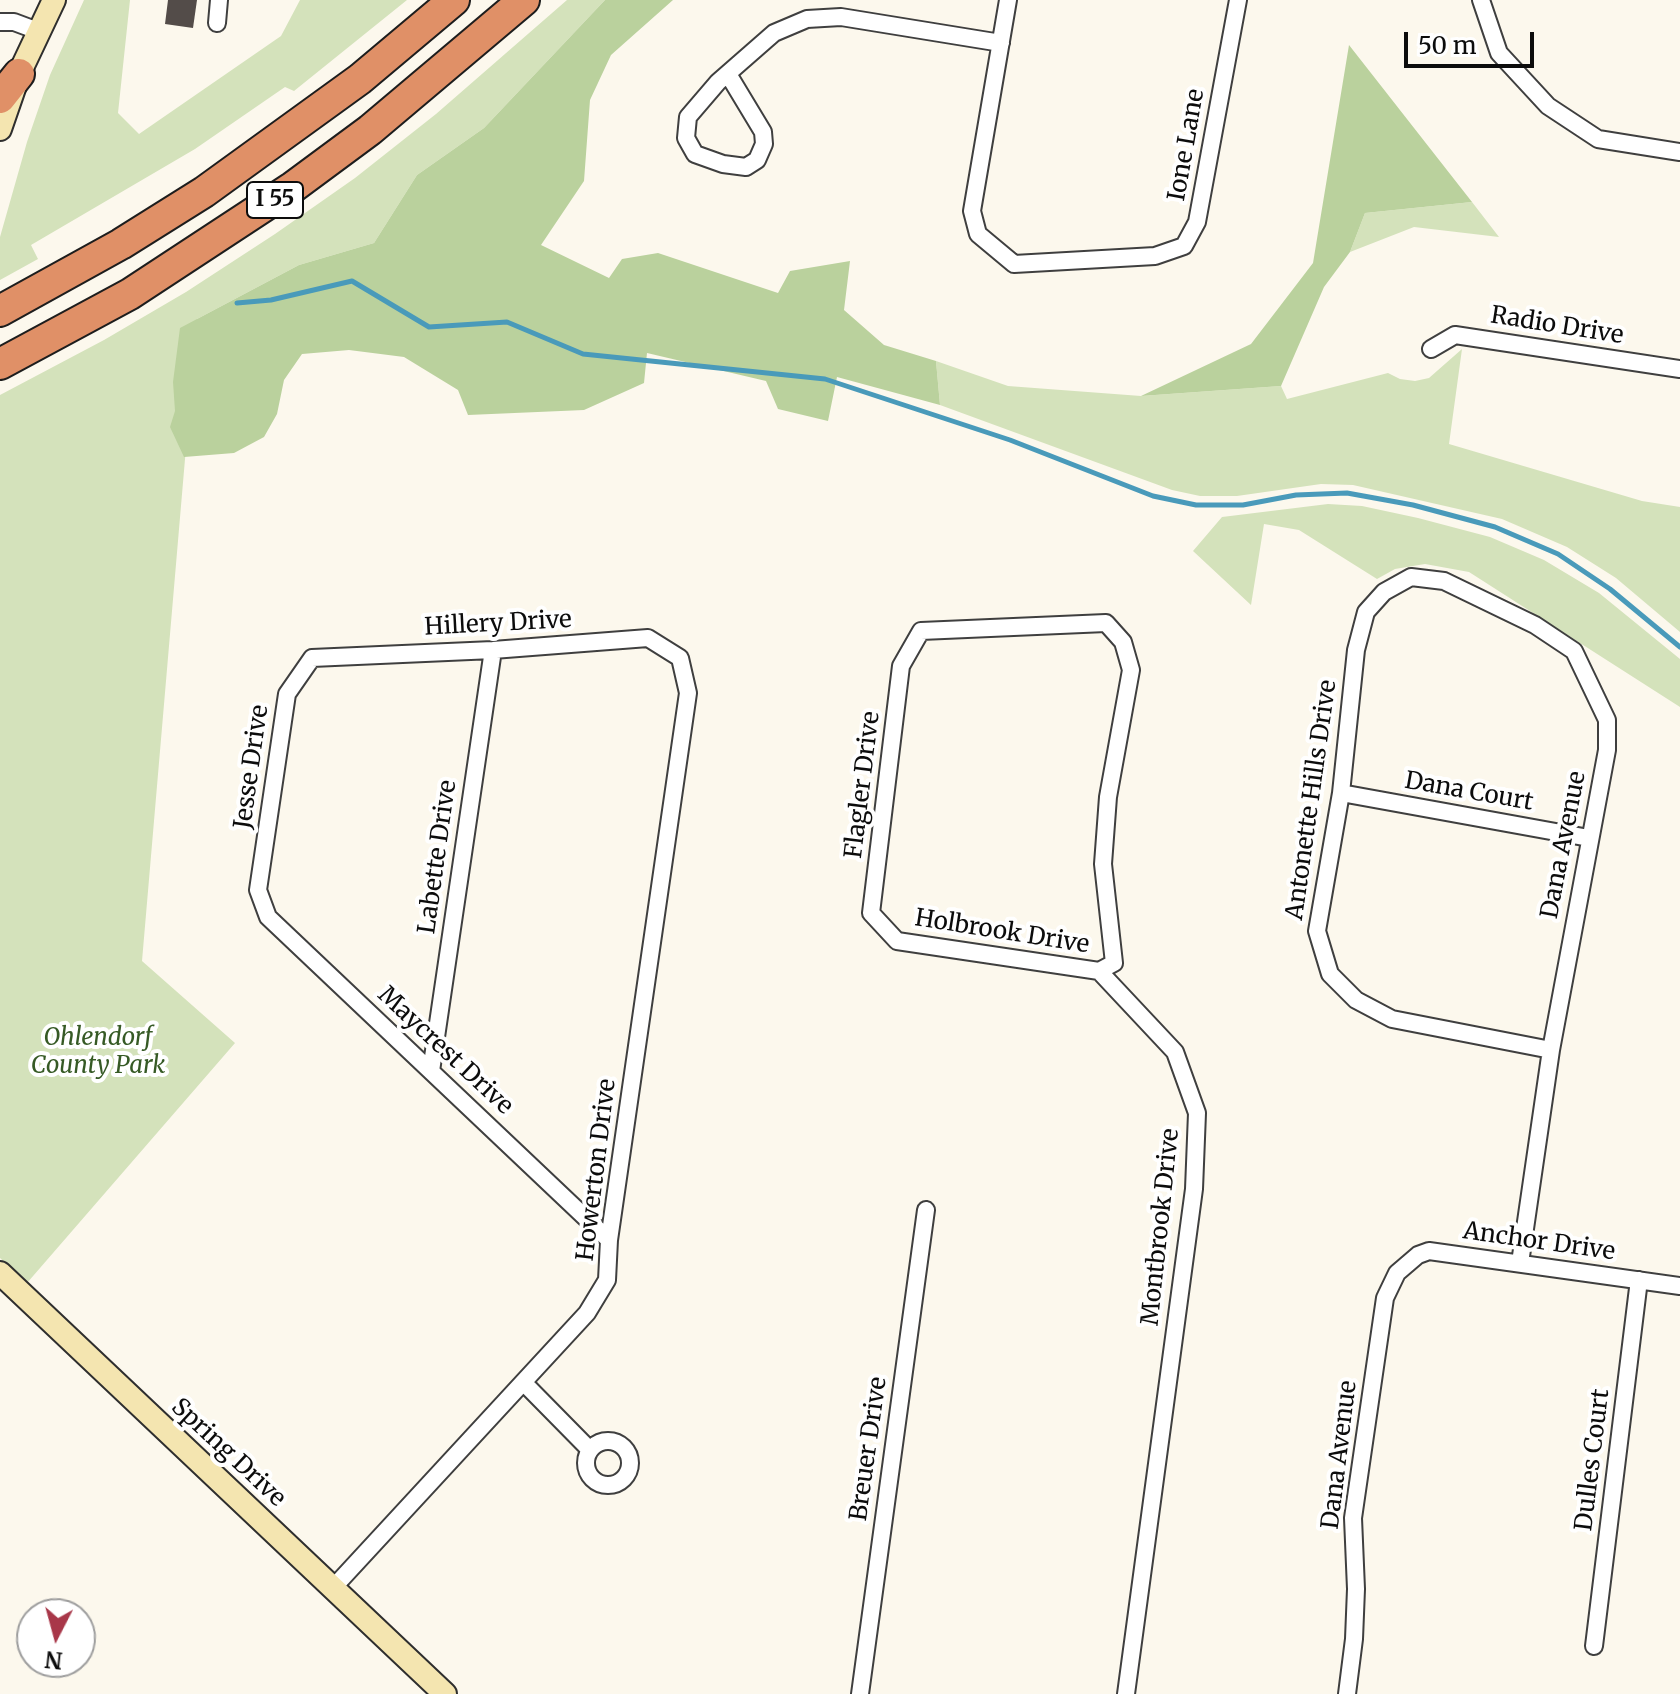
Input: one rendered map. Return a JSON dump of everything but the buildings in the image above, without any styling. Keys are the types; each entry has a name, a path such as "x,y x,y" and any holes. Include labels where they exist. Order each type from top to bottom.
{"highway":[{"name":"I 55","path":"0,311 121,244 204,192 360,79 454,0"},
{"name":"I 55","path":"0,364 130,294 293,187 370,130 524,0"},
{"path":"0,98 19,74"}],"street":[{"path":"0,129 19,74 54,0"},
{"path":"217,23 219,0"},
{"path":"728,74 763,132 764,144 757,160 746,167 723,164 695,154 686,138 688,117 728,74 774,33 807,19 841,17 1001,43 1008,0"},
{"name":"Ione Lane","path":"1001,43 972,211 978,234 1014,264 1155,256 1184,246 1197,222 1238,0"},
{"path":"1481,0 1499,53 1548,106 1598,139 1680,152"},
{"path":"0,22 14,22 38,31"},
{"name":"Radio Drive","path":"1431,349 1455,335 1680,369"},
{"name":"Dana Avenue","path":"1384,592 1411,577 1444,581 1535,625 1574,651 1607,720 1607,750 1551,1050 1520,1263"},
{"name":"Antonette Hills Drive","path":"1384,592 1366,612 1356,650 1341,793 1317,931 1330,974 1356,1000 1392,1019 1551,1050"},
{"name":"Flagler Drive","path":"897,941 871,913 901,666 921,631 1106,623 1123,642 1131,670 1108,797 1103,864 1114,963 1099,971"},
{"name":"Hillery Drive","path":"312,658 493,650 648,638 680,658"},
{"name":"Labette Drive","path":"431,1071 493,650"},
{"name":"Jesse Drive","path":"258,890 287,694 312,658"},
{"name":"Howerton Drive","path":"333,1588 587,1313 607,1280 609,1240 688,693 680,658"},
{"name":"Dana Court","path":"1341,793 1589,838"},
{"name":"Maycrest Drive","path":"258,890 268,917 609,1240"},
{"name":"Holbrook Drive","path":"897,941 1099,971"},
{"name":"Montbrook Drive","path":"1099,971 1175,1052 1197,1113 1194,1189 1126,1694"},
{"name":"Breuer Drive","path":"860,1694 926,1210"},
{"name":"Anchor Drive","path":"1397,1273 1418,1255 1429,1251 1680,1286"},
{"name":"Spring Drive","path":"0,1273 445,1694"},
{"name":"Dana Avenue","path":"1347,1694 1355,1602 1353,1518 1385,1298 1397,1273"},
{"name":"Dulles Court","path":"1594,1646 1639,1280"},
{"path":"524,1383 588,1448"}],"green space":[{"path":"84,0 130,0 118,113 139,134 281,36 300,0 407,0 294,91 285,87 195,149 31,245 38,259 0,280 0,237 27,142 50,75"},
{"name":"Ohlendorf County Park","path":"567,0 605,0 484,128 417,175 374,243 299,265 197,319 142,961 235,1043 27,1283 0,1258 0,395 186,292 275,234 355,178 436,114"},
{"path":"605,0 673,0 611,55 590,100 584,181 541,245 609,278 622,259 658,253 778,293 790,271 850,261 844,310 884,345 936,361 940,405 837,377 828,421 778,409 766,381 647,353 644,383 584,410 468,415 458,390 404,357 349,350 302,354 284,380 277,414 264,437 234,453 184,457 170,427 175,411 173,382 180,328 299,265 374,243 417,175 484,128"},
{"path":"1349,45 1472,202 1365,213 1350,252 1324,287 1281,386 1141,396 1251,344 1313,263"},
{"path":"1472,202 1499,237 1414,227 1350,252 1365,213"},
{"path":"1462,349 1449,444 1642,501 1680,507 1680,632 1616,578 1567,547 1502,519 1353,485 1321,484 1237,496 1200,496 1172,490 940,405 936,361 1008,386 1141,396 1281,386 1287,399 1388,373 1415,381 1429,378"},
{"path":"1328,504 1362,506 1418,518 1490,537 1544,560 1599,593 1680,659 1680,707 1469,572 1425,564 1395,569 1377,579 1299,530 1264,524 1251,605 1193,551 1222,517"}],"waterway":[{"path":"237,303 271,300 352,281 429,327 507,322 583,354 825,379 1010,440 1153,496 1196,505 1243,505 1296,495 1347,493 1413,505 1495,527 1558,554 1610,589 1680,647"}]}
